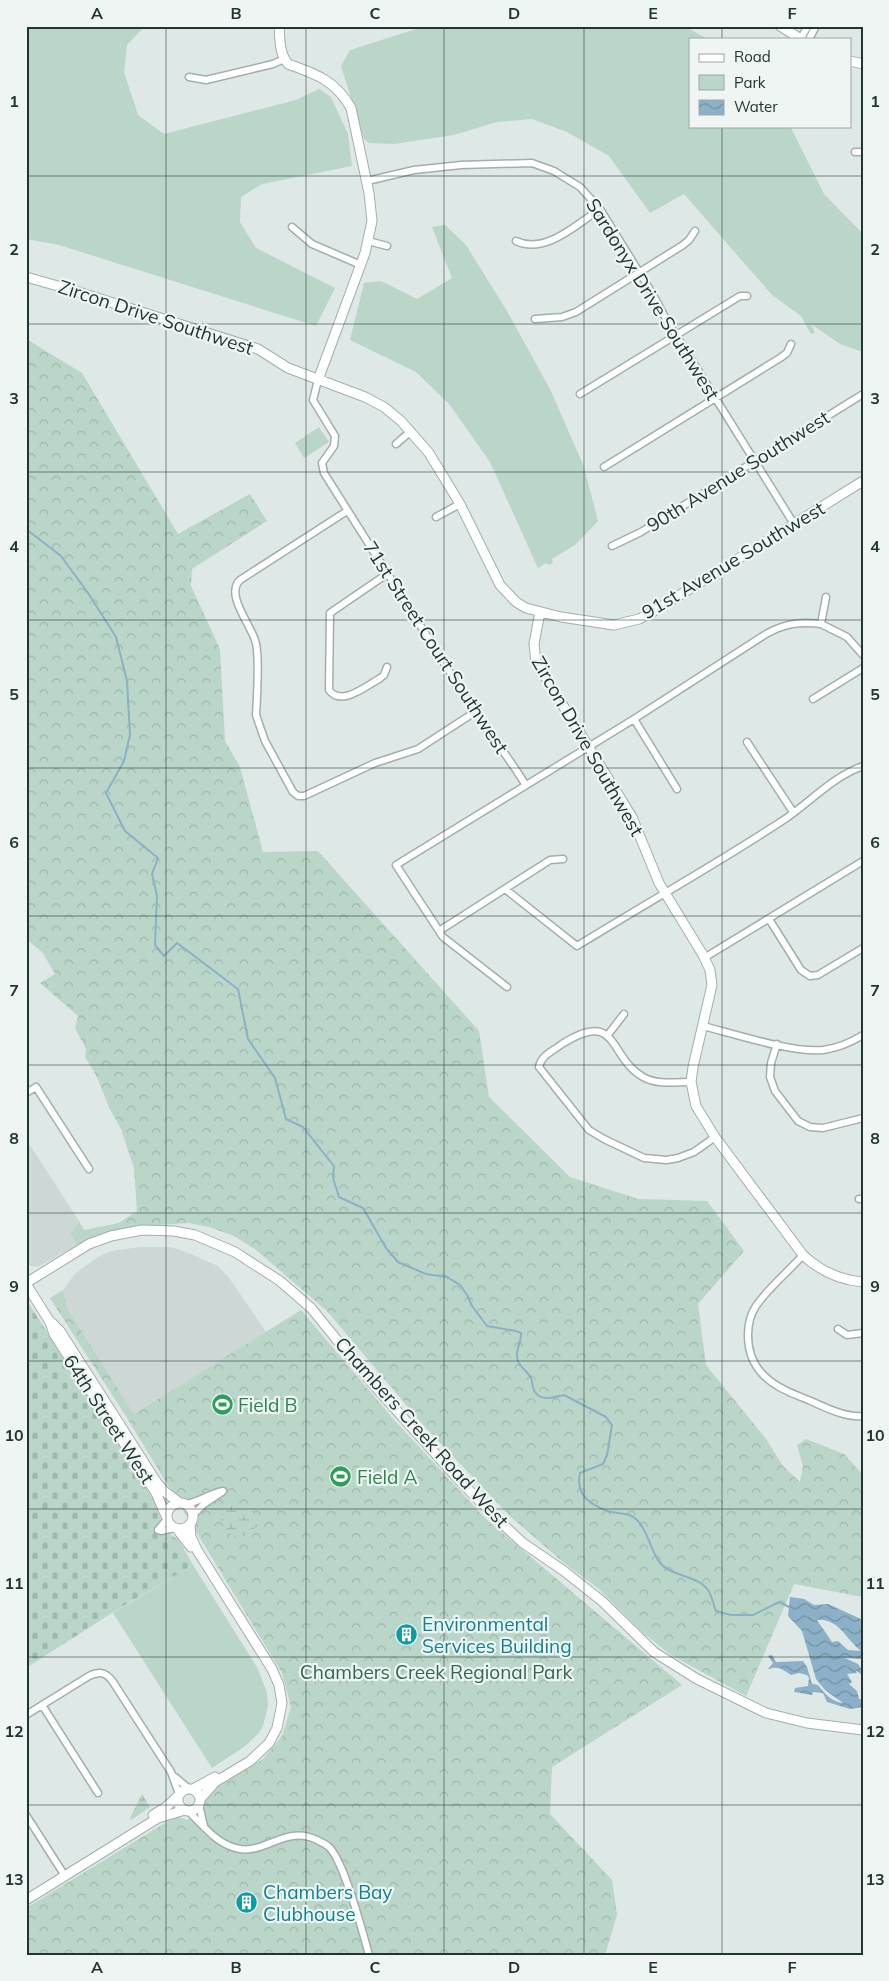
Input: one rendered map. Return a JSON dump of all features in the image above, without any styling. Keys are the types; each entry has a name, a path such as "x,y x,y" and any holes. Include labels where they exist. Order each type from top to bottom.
{"street":[{"path":"279,26 281,50 288,64 327,80 344,97 350,108 367,181 372,220 361,265 318,380"},
{"path":"780,26 799,38"},
{"path":"802,38 808,26"},
{"path":"810,38 816,26"},
{"path":"189,77 206,80 273,64 284,59"},
{"name":"Sardonyx Drive Southwest","path":"367,181 427,168 532,164 547,167 568,178 589,195 600,209 676,336 794,524"},
{"path":"516,241 528,245 545,243 600,209"},
{"path":"292,227 294,231 312,244 361,265"},
{"path":"535,319 562,317 571,314 689,240 695,231"},
{"path":"368,242 387,246"},
{"name":"Zircon Drive Southwest","path":"26,277 258,349 288,368 365,397 384,407 396,415 411,431 441,472 460,504 500,584 520,605 540,612 534,644 534,657 632,818 659,883 710,970 712,985 691,1082 696,1106 715,1137 803,1255 831,1275 863,1282"},
{"path":"580,394 740,296 747,296"},
{"path":"604,467 780,358 787,353 792,344"},
{"name":"71st Street Court Southwest","path":"318,380 313,400 335,436 334,446 323,461 323,470 475,712 507,754 525,784"},
{"name":"90th Avenue Southwest","path":"612,546 640,532 863,394"},
{"path":"396,444 411,431"},
{"name":"91st Avenue Southwest","path":"540,612 614,625 639,619 863,481"},
{"path":"436,517 460,504"},
{"path":"347,511 240,580 234,588 235,598 256,642 256,715 265,741 291,789 300,796 312,793 384,760 418,749 475,712"},
{"path":"387,667 384,675 379,679 344,698 332,693 328,686 330,613 388,574"},
{"path":"821,624 826,597"},
{"path":"507,987 449,943 439,931 396,865 525,784 634,719 776,628 797,623 821,624 847,637 863,655"},
{"path":"813,699 863,668"},
{"path":"634,719 677,789"},
{"path":"747,742 793,812"},
{"path":"505,889 577,946 775,825 845,773 863,766"},
{"path":"439,931 550,860 563,859"},
{"path":"704,958 863,861"},
{"path":"769,919 801,970 812,976 863,948"},
{"path":"607,1036 624,1014"},
{"path":"703,1026 804,1050 826,1050 850,1043 863,1035"},
{"path":"691,1082 659,1082 642,1077 634,1070 607,1036 597,1032 582,1033 547,1054 541,1060 539,1067 589,1130 644,1158 662,1160 678,1158 694,1152 715,1137"},
{"path":"777,1044 771,1063 770,1077 775,1091 798,1121 810,1127 823,1128 863,1118"},
{"path":"26,1093 36,1087 89,1170"},
{"name":"Chambers Creek Road West","path":"26,1284 90,1244 111,1236 142,1230 174,1231 195,1235 235,1252 280,1281 311,1308 372,1383 454,1475 497,1519 523,1543 564,1571 603,1602 654,1652 697,1679 766,1713 807,1723 863,1730"},
{"path":"803,1255 762,1298 752,1313 748,1330 750,1355 761,1374 783,1391 848,1416 863,1416"},
{"name":"64th Street West","path":"26,1284 50,1322 54,1334 156,1493 166,1517"},
{"name":"64th Street West","path":"50,1322 60,1330 157,1483 165,1492 183,1504"},
{"path":"838,1329 847,1335 863,1333"},
{"path":"26,1900 164,1808 179,1795 216,1777 258,1749 270,1734 279,1711 275,1686 265,1664 194,1552 175,1529 166,1517 171,1506 201,1500 214,1492 223,1491 204,1504 192,1520 182,1529 175,1529"},
{"path":"26,1894 64,1874 158,1818 196,1809 215,1782 250,1760 265,1747 277,1728 281,1694 277,1677 197,1550 190,1534 192,1510 183,1504"},
{"path":"26,1715 88,1676 102,1672 113,1682 171,1772 179,1795 179,1804 214,1838 239,1849 252,1849 277,1839 295,1835 313,1838 328,1846 339,1863 369,1955"},
{"path":"42,1705 98,1793"},
{"path":"171,1772 190,1789 197,1792 204,1827"},
{"path":"26,1815 64,1874"}],"shaded area":[{"path":"26,1139 79,1221 70,1234 77,1245 38,1267 26,1265"},
{"path":"140,1247 169,1247 181,1250 218,1266 230,1279 266,1332 134,1414 67,1308 63,1290 75,1274 96,1258 111,1251"}],"green space":[{"path":"26,26 145,26 127,45 124,72 138,115 164,134 296,100 319,89 331,97 348,134 352,166 262,184 241,197 240,222 256,248 335,288 316,326 59,245 26,239"},
{"path":"432,26 684,26 706,38 689,38 689,128 791,128 824,194 863,234 863,352 840,344 811,324 815,333 811,334 801,316 772,295 684,194 650,213 609,156 567,132 532,119 497,122 454,135 394,144 369,143 364,139 341,66 350,50"},
{"path":"445,225 466,245 507,311 551,391 584,467 598,521 575,545 552,559 553,563 548,565 546,563 538,568 490,462 450,405 416,372 350,340 364,283 381,281 417,299 452,278 432,227"},
{"path":"26,339 82,373 178,534 250,494 267,521 192,569 191,586 220,649 225,741 240,767 263,852 318,851 479,1031 489,1097 570,1177 638,1199 707,1201 744,1251 698,1304 706,1365 766,1439 783,1466 800,1482 803,1466 797,1445 806,1439 844,1454 863,1475 863,1597 794,1584 746,1696 671,1655 642,1632 599,1589 563,1562 512,1518 424,1426 327,1311 256,1250 234,1236 209,1227 189,1223 142,1226 121,1231 119,1223 137,1211 134,1168 121,1129 109,1107 96,1075 85,1057 86,1049 75,1028 78,1016 40,983 55,974 43,953 26,939"},
{"path":"319,427 329,442 304,458 295,443"},
{"path":"79,1221 84,1230 119,1223 121,1231 77,1245 70,1234"},
{"name":"Chambers Creek Regional Park","path":"63,1290 67,1308 134,1414 301,1310 396,1422 486,1519 682,1685 552,1767 550,1814 612,1880 617,1915 605,1955 26,1955 26,1908 168,1821 179,1817 187,1820 203,1812 204,1801 210,1792 221,1782 263,1759 282,1736 291,1707 282,1673 127,1418 50,1298"},
{"path":"26,1299 155,1502 166,1529 173,1537 178,1539 193,1565 115,1611 26,1668"},
{"path":"230,1501 245,1505 255,1516 257,1527 244,1536 237,1537 232,1535 223,1525 220,1506"},
{"path":"193,1565 258,1669 267,1693 268,1706 263,1726 258,1734 244,1747 212,1768 113,1613"},
{"path":"142,1794 150,1807 131,1820 130,1818"}],"water":[{"path":"790,1597 804,1599 814,1605 828,1604 863,1620 863,1659 845,1658 858,1664 862,1670 861,1674 855,1670 857,1673 847,1674 852,1682 849,1684 857,1691 859,1699 863,1699 863,1707 850,1709 827,1702 823,1693 813,1692 812,1695 794,1692 795,1688 808,1686 809,1678 807,1675 799,1673 791,1675 778,1668 768,1669 773,1663 768,1656 772,1655 776,1662 803,1661 807,1667 812,1684 818,1685 832,1699 843,1703 825,1690 816,1679 802,1631 788,1616","holes":["817,1620 825,1620 837,1626 861,1651 848,1650 838,1641 832,1642"]}],"waterway":[{"path":"26,529 61,556 88,593 116,637 127,681 130,735 124,761 106,793 125,831 158,858 152,874 157,896 155,945 164,956 177,943 238,989 248,1039 275,1078 286,1119 303,1127 334,1166 333,1178 339,1197 363,1208 386,1248 398,1262 426,1274 447,1277 460,1285 472,1306 487,1326 521,1333 517,1359 531,1377 534,1390 538,1395 545,1398 564,1395 606,1417 612,1425 607,1455 603,1464 580,1473 580,1487 585,1498 601,1509 634,1517 644,1530 661,1564 703,1585 708,1590 716,1611 731,1615 753,1615 779,1602 789,1607"}],"place":[{"name":"Field B","path":"222,1405"},
{"name":"Field A","path":"341,1477"},
{"name":"Environmental Services Building","path":"406,1635"},
{"name":"Chambers Bay Clubhouse","path":"247,1903"}]}
